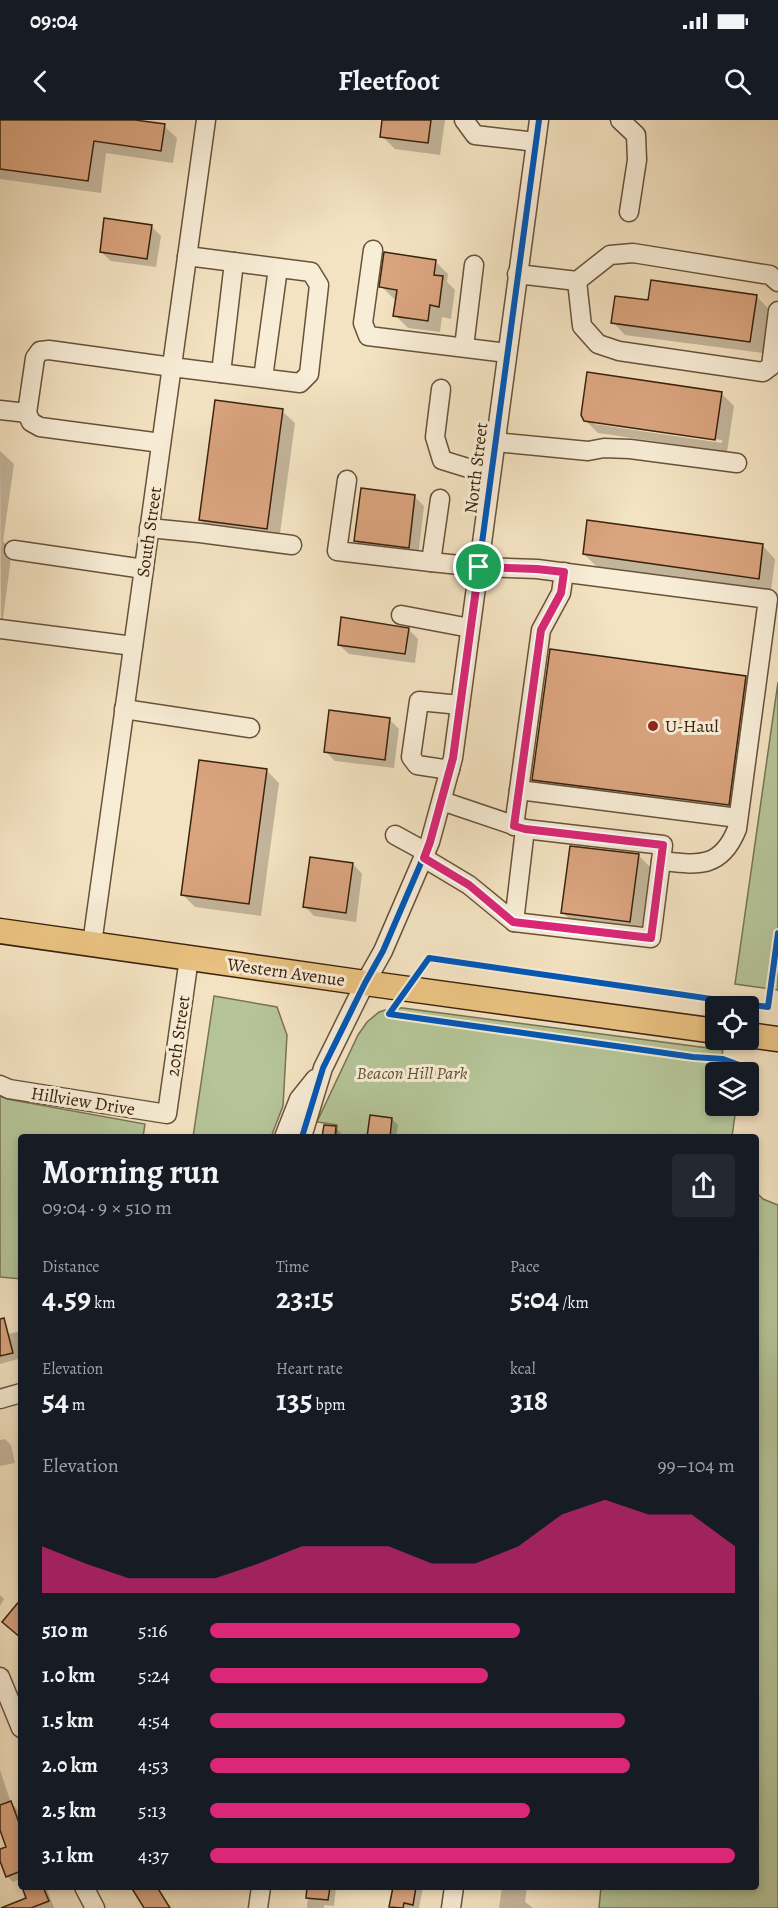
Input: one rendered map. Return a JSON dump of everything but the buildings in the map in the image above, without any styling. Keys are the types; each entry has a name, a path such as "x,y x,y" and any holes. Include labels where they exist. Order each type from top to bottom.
{"main road":[{"name":"Western Avenue","path":"0,931 705,1029"},
{"path":"759,1036 778,1039"}],"street":[{"name":"South Street","path":"92,944 206,120"},
{"path":"464,120 475,135 536,142"},
{"name":"North Street","path":"323,1068 383,951 425,855 450,770 539,120"},
{"path":"620,120 636,135 637,160 629,212"},
{"path":"373,250 363,322 368,336 507,353"},
{"path":"517,273 577,281 610,255 633,253 770,275 778,282"},
{"path":"161,443 40,427 31,422 27,413 35,358 40,351 49,350 172,368 300,383 309,374 319,285 310,272 187,256"},
{"path":"221,373 234,262"},
{"path":"464,348 474,265"},
{"path":"263,378 278,268"},
{"path":"577,281 582,326 598,344 619,351 652,356 763,372 771,366 778,311"},
{"path":"441,389 435,437 442,460 468,468 491,471"},
{"path":"0,410 27,413"},
{"path":"495,442 578,450 630,449 737,463"},
{"path":"346,480 337,551 479,567 564,572 768,599 737,829 731,843 720,856 710,861 692,864 661,861"},
{"path":"431,562 440,499"},
{"path":"149,528 292,545"},
{"path":"14,550 144,568"},
{"path":"513,922 520,827 519,790 541,630 561,593 564,572"},
{"path":"401,615 470,628"},
{"path":"0,629 133,646"},
{"path":"450,770 417,765 411,757 419,701 460,705"},
{"path":"124,709 250,728"},
{"path":"519,790 738,819"},
{"path":"395,835 469,885 513,922 651,938 663,845 520,827 442,801"},
{"name":"20th Street","path":"167,1114 189,958"},
{"path":"285,1134 299,1099 323,1068"},
{"path":"304,1134 323,1068"},
{"name":"Hillview Drive","path":"0,1085 9,1089 167,1114"},
{"path":"0,1399 18,1394"},
{"path":"0,1677 18,1721"},
{"path":"86,1890 95,1908"},
{"path":"258,1908 261,1890"},
{"path":"451,1908 454,1890"}],"green space":[{"path":"778,682 778,990 735,984"},
{"path":"214,996 277,1007 287,1035 283,1106 272,1134 193,1134"},
{"name":"Beacon Hill Park","path":"392,1008 403,1008 705,1048 705,1050 723,1050 721,1062 705,1062 705,1116 735,1116 732,1134 336,1134 337,1125 317,1122 358,1035 367,1022 379,1012"},
{"path":"0,1096 145,1124 143,1134 18,1134 18,1279 0,1277"},
{"path":"759,1195 778,1205 778,1908 599,1908 601,1890 759,1890"}],"cycle path":[{"path":"303,1134 323,1068 383,951 430,842 453,758 539,120"},
{"path":"731,1062 723,1059 693,1057 389,1014 429,958 768,1007 778,933"}],"place":[{"name":"U-Haul","path":"653,726"}],"route":[{"path":"479,567 564,572 561,593 541,630 514,826 663,845 651,938 513,922 469,885 424,858 453,758 479,567"}]}
